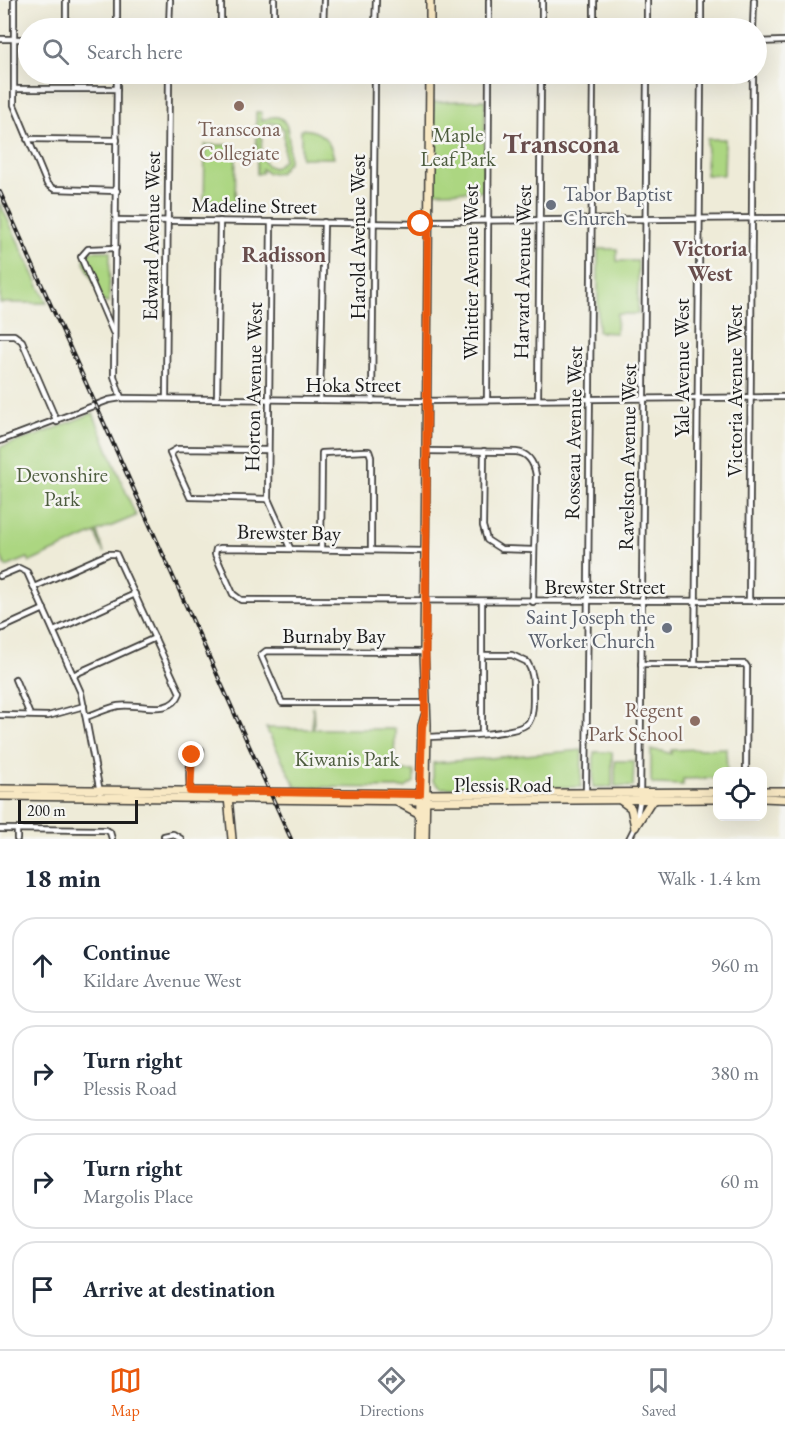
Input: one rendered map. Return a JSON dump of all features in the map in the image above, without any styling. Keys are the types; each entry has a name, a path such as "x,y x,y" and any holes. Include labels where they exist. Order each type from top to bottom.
{"main road":[{"path":"430,0 430,18"},
{"path":"419,839 427,737 424,652 430,84"},
{"path":"425,716 422,726 425,839"},
{"name":"Plessis Road","path":"0,789 100,794"},
{"path":"767,791 785,791"},
{"name":"Plessis Road","path":"0,796 100,794 423,797 586,792 640,796 657,800 713,799"},
{"name":"Plessis Road","path":"228,795 394,801 423,797 440,801 618,799 713,792"},
{"path":"228,795 232,839"},
{"path":"767,798 783,800"},
{"path":"618,799 631,808 635,826"},
{"path":"635,826 650,803 657,800"},
{"path":"394,801 420,814"},
{"path":"426,821 434,804 440,801"}],"street":[{"path":"14,0 16,114 51,188 117,191"},
{"path":"66,0 66,18"},
{"path":"117,0 117,18"},
{"path":"169,18 170,0"},
{"path":"221,0 221,18"},
{"path":"274,0 274,18"},
{"path":"323,18 324,0"},
{"path":"375,18 376,0"},
{"path":"489,0 489,18"},
{"path":"542,0 542,18"},
{"path":"594,0 594,18"},
{"path":"647,0 647,18"},
{"path":"701,0 701,18"},
{"path":"753,18 754,0"},
{"path":"0,39 18,39"},
{"path":"767,42 785,41"},
{"path":"117,84 114,376 121,398"},
{"name":"Edward Avenue West","path":"166,398 169,84"},
{"name":"Harold Avenue West","path":"372,401 375,84"},
{"name":"Whittier Avenue West","path":"487,399 489,84"},
{"name":"Harvard Avenue West","path":"538,399 541,84"},
{"name":"Rosseau Avenue West","path":"586,792 594,84"},
{"name":"Ravelston Avenue West","path":"629,839 635,826 640,796 647,84"},
{"name":"Yale Avenue West","path":"695,664 700,84"},
{"name":"Victoria Avenue West","path":"749,601 753,84"},
{"path":"14,89 117,89"},
{"path":"27,139 117,140"},
{"name":"Madeline Street","path":"116,220 374,223 785,218"},
{"path":"217,399 220,221"},
{"name":"Horton Avenue West","path":"272,222 268,499 290,548"},
{"path":"320,400 324,222"},
{"path":"114,334 81,257 88,249 116,248"},
{"path":"102,307 115,305"},
{"path":"0,335 14,335 22,341 57,422"},
{"name":"Hoka Street","path":"0,441 57,422 109,400 121,398 372,401 785,397"},
{"path":"268,450 177,449 170,453 190,497 268,499"},
{"path":"426,450 521,452 531,461 536,475 533,602"},
{"path":"321,549 322,453 365,451 369,452 371,457 370,550"},
{"path":"484,451 483,526 487,540 501,549 534,550"},
{"name":"Brewster Bay","path":"425,601 236,599 215,554 216,549 221,548 426,551"},
{"path":"34,587 114,553 120,560 180,690 178,699 156,709 120,705 86,717"},
{"path":"0,576 24,568 34,587 74,675 84,706 100,794"},
{"path":"54,631 135,594"},
{"name":"Brewster Street","path":"425,601 588,603 785,601"},
{"path":"482,601 482,733"},
{"path":"0,629 44,609"},
{"path":"74,675 155,638"},
{"name":"Burnaby Bay","path":"424,652 266,651 261,655 282,703 425,704"},
{"path":"427,737 523,727 531,717 533,674 527,662 512,655 482,655"},
{"path":"641,664 742,663 747,667 746,767"},
{"path":"15,679 30,715"},
{"path":"0,715 48,716 84,706"},
{"path":"190,795 191,759 195,752 201,750"},
{"path":"0,829 107,830 112,839"},
{"path":"17,830 17,839"},
{"path":"64,830 64,839"},
{"path":"164,836 173,834 181,839"}],"green space":[{"name":"Maple Leaf Park","path":"485,100 484,191 432,192 433,102"},
{"path":"256,112 261,112 262,121 272,117 284,121 289,136 289,161 279,173 268,173 262,169 262,173 257,174","holes":["270,123 278,124 284,130 284,160 274,168 265,163 263,158 262,130"]},
{"path":"301,129 314,131 324,137 334,158 301,158"},
{"path":"707,139 725,139 724,175 706,175"},
{"path":"205,145 236,145 235,207 204,207"},
{"path":"0,203 47,303 0,303"},
{"path":"598,249 617,249 617,261 638,261 638,314 617,314 616,333 598,332"},
{"path":"90,251 110,251 109,303 103,302 84,262 85,255"},
{"name":"Devonshire Park","path":"93,413 136,516 97,532 104,553 95,533 30,562 28,558 6,567 0,554 0,447 41,434"},
{"name":"Kiwanis Park","path":"313,706 314,729 395,729 394,771 414,771 414,782 405,788 296,787 266,728 312,729"},
{"path":"726,748 727,767 713,767 713,778 683,779 683,785 653,784 651,781 651,750 671,754 671,750"},
{"path":"582,750 581,787 441,788 433,781 433,763"},
{"path":"594,752 612,752 612,787 593,787"},
{"path":"615,761 634,761 633,787 615,786"}],"railway":[{"path":"0,192 291,839"}],"place":[{"name":"Transcona Collegiate","path":"239,106"},
{"name":"Tabor Baptist Church","path":"551,205"},
{"name":"Saint Joseph the Worker Church","path":"667,628"},
{"name":"Regent Park School","path":"695,721"}],"district":[{"name":"Transcona","path":"561,143"},
{"name":"Radisson","path":"284,254"},
{"name":"Victoria West","path":"710,260"}],"route":[{"path":"192,755 190,791 420,794 422,726 425,716 428,228 428,224 421,224"}]}
